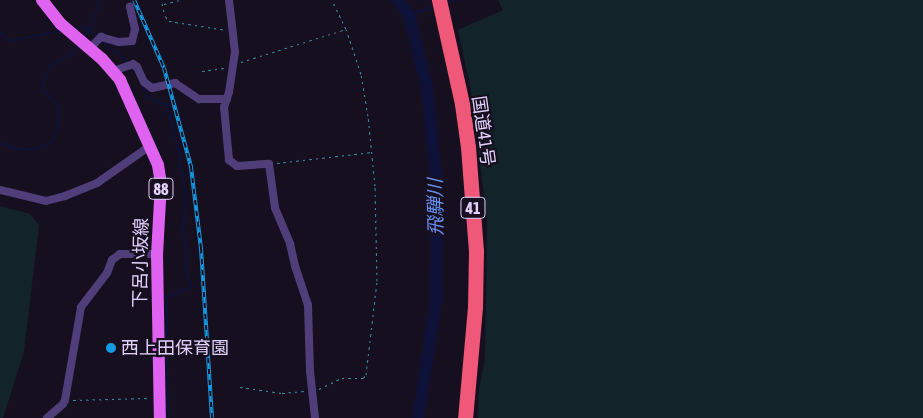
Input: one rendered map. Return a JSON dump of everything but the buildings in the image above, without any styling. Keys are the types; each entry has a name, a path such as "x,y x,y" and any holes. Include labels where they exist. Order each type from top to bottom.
{"highway":[{"name":"国道41号","path":"439,0 462,104 468,147 476,251 475,307 465,418"}],"main road":[{"name":"下呂小坂線","path":"42,0 61,24 90,48 113,71 126,92 158,165 161,183 157,254 160,418"}],"street":[{"path":"229,0 231,31 235,52 224,107 229,160 237,166 269,164 275,208 290,244 308,305 315,418"},
{"path":"90,48 101,37 119,42 132,41 135,29 130,8"},
{"path":"113,71 133,64 140,71 144,82 152,88 175,83 199,99 227,99"},
{"path":"0,190 46,201 66,196 97,183 150,146"},
{"path":"47,418 65,400 81,307 106,273 112,260 120,254 157,254"}],"path":[{"path":"180,0 163,4 165,16 169,21 231,31"},
{"path":"240,387 282,393 322,388 342,378 363,378 366,375 377,268 372,152 361,74 346,29 332,0"},
{"path":"202,72 233,65 346,29"},
{"path":"269,164 372,152"},
{"path":"65,400 160,398"}],"green space":[{"path":"498,0 923,0 923,418 478,418 478,395 485,358 487,219 470,85 458,30 503,10"},
{"path":"0,206 30,214 39,225 24,352 3,418 0,418"}],"waterway":[{"path":"84,38 94,19 99,0"},
{"name":"飛騨川","path":"398,0 409,15 427,88 437,184 436,301 418,418"},
{"path":"445,4 454,0"},
{"path":"409,15 433,7"},
{"path":"75,29 86,28 97,37"},
{"path":"0,32 10,41 60,31"},
{"path":"100,40 128,62"},
{"path":"0,143 16,149 27,149 40,148 52,142 58,131 59,107 44,91 42,85 51,65 73,53 79,46"},
{"path":"142,84 147,97 167,105 180,156 179,164 183,175 186,199 183,230 187,254 186,272 192,287 167,297 168,418"}],"railway":[{"path":"134,0 164,68 191,167 201,248 212,418"}],"place":[{"name":"西上田保育園","path":"111,348"}]}
